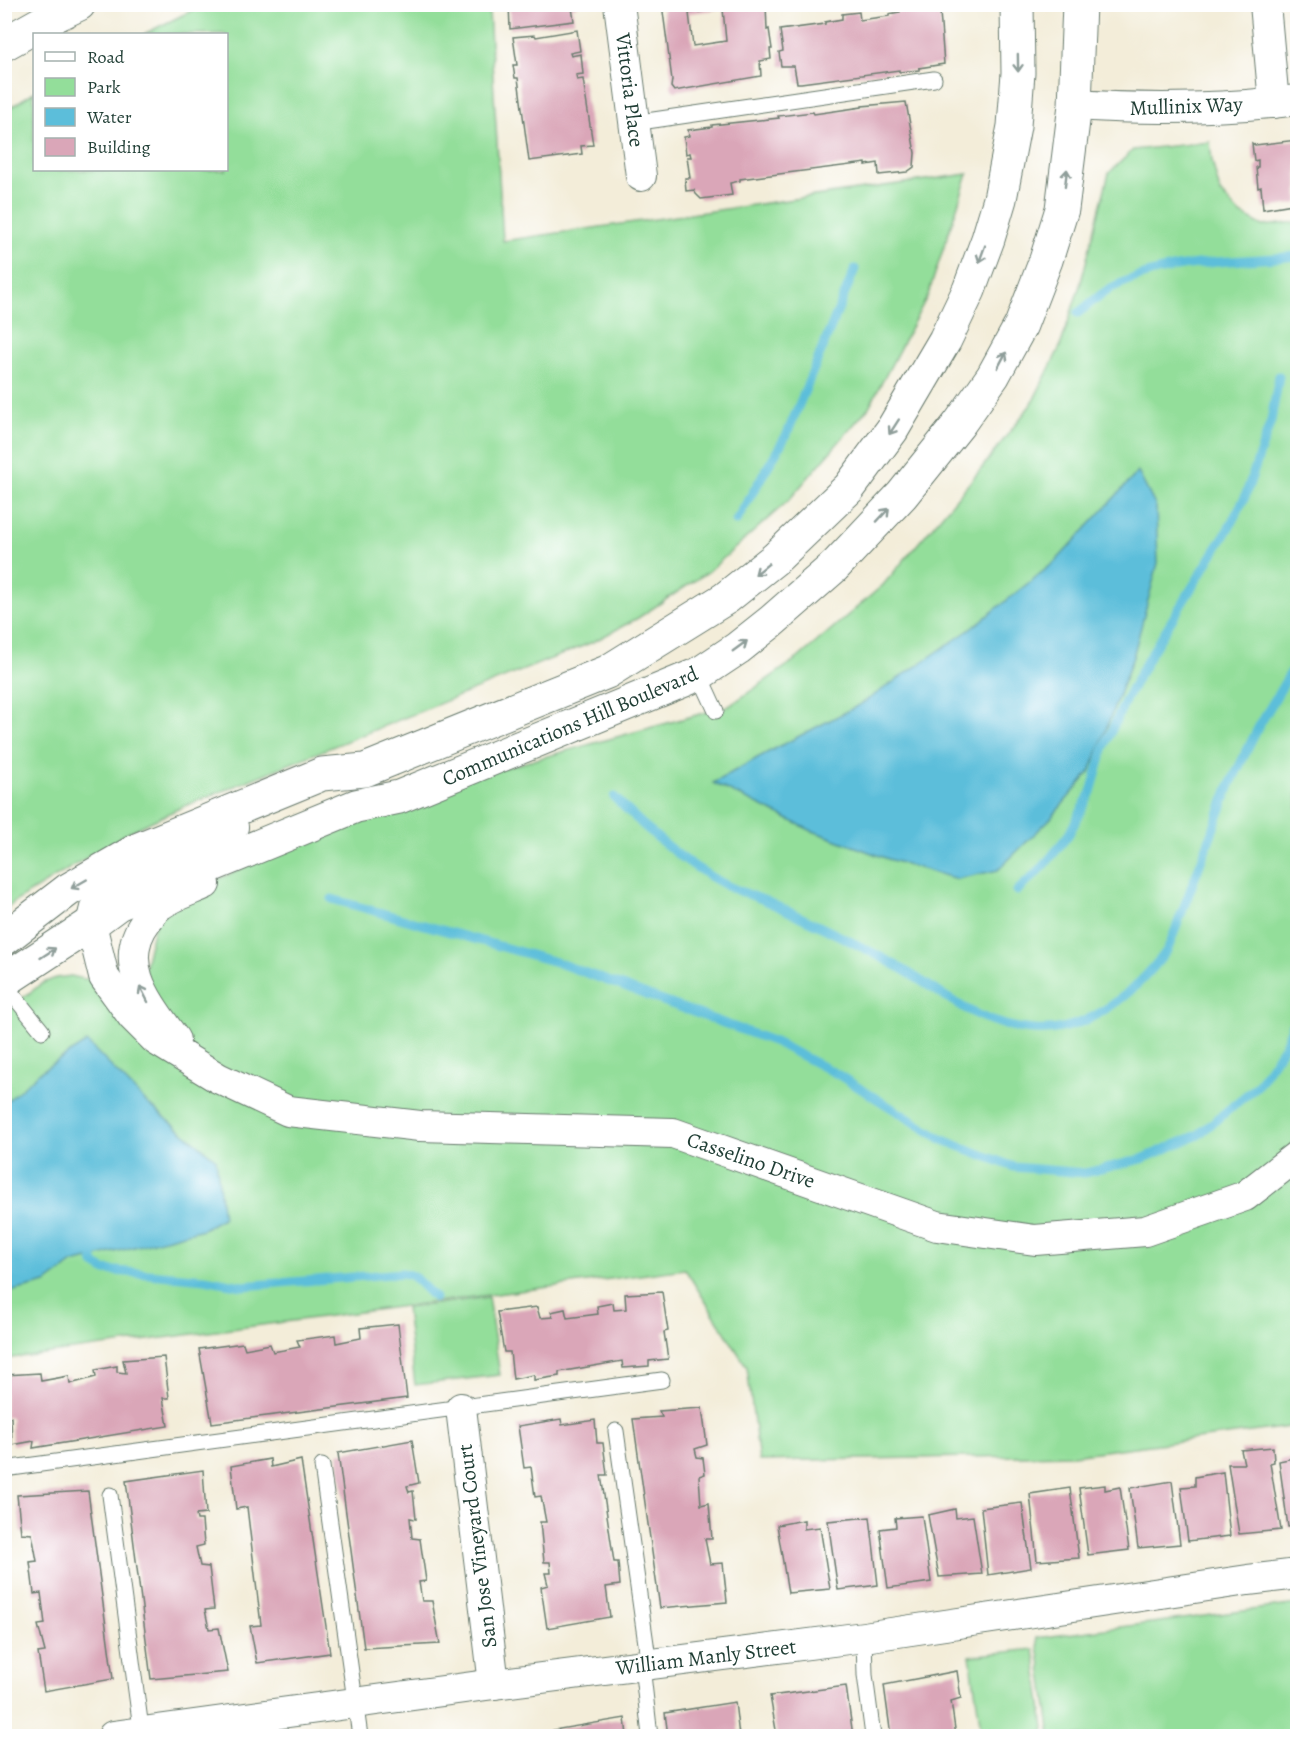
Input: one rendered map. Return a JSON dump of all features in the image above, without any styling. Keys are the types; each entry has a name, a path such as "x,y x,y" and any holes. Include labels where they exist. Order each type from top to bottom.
{"street":[{"path":"4,44 79,4"},
{"name":"Vittoria Place","path":"619,4 641,176"},
{"name":"Communications Hill Boulevard","path":"4,939 68,890 139,849 322,774 365,770 551,696 616,667 726,598 776,558 849,488 892,430 945,340 969,290 1000,199 1014,126 1018,73 1017,4"},
{"name":"Communications Hill Boulevard","path":"4,983 118,904 356,806 399,797 699,674 755,635 836,566 902,495 959,424 993,376 1021,325 1062,210 1075,105 1079,4"},
{"path":"1265,4 1286,101"},
{"name":"Mullinix Way","path":"1075,105 1129,108 1220,106 1286,101"},
{"path":"92,924 95,908 110,891 127,879 206,838 365,770"},
{"path":"189,1059 148,1002 140,986 135,967 134,948 141,928 159,906 218,878 354,825 399,797"},
{"name":"Casselino Drive","path":"92,924 104,977 133,1017 156,1040 218,1078 288,1111 420,1126 673,1133 937,1226 1035,1240 1145,1232 1245,1196 1298,1155"},
{"name":"San Jose Vineyard Court","path":"461,1408 494,1684"},
{"name":"William Manly Street","path":"132,1735 494,1684 864,1637 1248,1580 1298,1575"}],"lane":[{"path":"633,123 934,79"},
{"path":"699,674 716,711"},
{"path":"4,983 42,1031"},
{"path":"4,1469 662,1380"},
{"path":"616,1431 646,1665 650,1737"},
{"path":"322,1466 360,1737"},
{"path":"110,1495 132,1735"},
{"path":"864,1637 865,1676 873,1737"}],"green space":[{"path":"205,4 487,5 503,241 968,174 928,295 869,407 788,501 708,572 638,618 593,642 180,808 129,832 5,910 5,111 33,93 33,171 228,171 228,33 146,33"},
{"path":"1210,142 1220,192 1239,213 1263,226 1297,222 1297,1426 1073,1455 759,1461 747,1367 685,1269 5,1359 5,1011 43,983 56,978 104,977 140,986 159,906 399,797 729,706 798,658 883,585 981,469 1032,403 1060,347 1081,282 1109,173 1133,150"},
{"path":"488,1297 500,1375 415,1385 406,1308"},
{"path":"1297,1604 1297,1736 1051,1736 1037,1638"},
{"path":"1034,1649 1045,1736 982,1736 970,1656"}],"water":[{"path":"1138,472 1156,507 1158,563 1133,657 1090,772 1051,818 998,870 957,879 888,859 810,830 713,783 861,704 972,628 1056,561"},
{"path":"87,1042 146,1102 216,1159 223,1218 203,1229 73,1263 46,1283 5,1293 5,1103 41,1071"}],"building":[{"path":"509,4 578,4 578,6 572,7 574,21 510,29"},
{"path":"662,4 766,4 767,30 769,29 772,49 770,49 771,59 760,61 761,76 674,91 671,87","holes":["723,9 726,41 693,46 689,13"]},
{"path":"899,4 936,4 937,13 940,12 944,64 919,68 919,70 899,72 899,70 801,83 797,83 794,66 781,66 779,52 783,51 780,30 825,24 825,22 842,19 842,14 859,12 860,20 889,16 889,14 900,12"},
{"path":"577,30 580,51 570,53 571,56 581,54 583,74 576,75 577,80 583,79 593,145 581,146 582,154 529,161 518,78 515,78 513,65 517,65 513,37 535,35 536,37"},
{"path":"906,102 915,153 914,167 907,172 879,175 878,163 866,165 866,163 740,179 740,181 730,183 732,195 701,199 694,190 686,191 685,178 690,178 687,157 691,157 690,153 686,154 684,137 689,136 688,130 712,127 712,125 779,118 778,116 813,112 814,114"},
{"path":"1297,140 1298,203 1263,209 1261,187 1258,188 1256,167 1258,167 1258,160 1254,161 1252,143 1255,145"},
{"path":"662,1292 668,1331 664,1332 668,1359 649,1361 649,1366 623,1368 622,1361 559,1372 559,1376 534,1380 534,1375 513,1379 510,1352 504,1352 497,1312 537,1307 540,1318 553,1317 551,1312 565,1309 567,1318 598,1314 597,1306 613,1303 614,1310 626,1309 625,1294"},
{"path":"398,1324 407,1398 212,1423 199,1349 243,1343 245,1349 270,1344 273,1352 300,1347 297,1340 335,1335 336,1343 361,1338 360,1328"},
{"path":"164,1357 169,1398 163,1398 168,1426 33,1448 34,1441 12,1445 11,1417 5,1417 5,1375 40,1373 41,1381 69,1376 70,1384 96,1377 95,1370 117,1366 117,1372 126,1373 123,1360"},
{"path":"702,1408 707,1445 695,1449 697,1457 703,1458 705,1474 699,1476 701,1505 709,1503 712,1539 705,1539 710,1564 723,1563 727,1602 660,1608 633,1419 662,1417 659,1411"},
{"path":"561,1419 562,1425 595,1420 597,1443 603,1443 607,1475 601,1475 614,1562 618,1562 620,1585 606,1587 610,1617 547,1628 541,1587 548,1585 545,1573 551,1573 550,1562 544,1562 540,1522 546,1522 541,1496 535,1497 531,1467 524,1468 518,1426"},
{"path":"412,1440 419,1483 407,1486 409,1492 413,1491 416,1519 410,1518 412,1538 420,1539 426,1581 419,1582 422,1601 432,1601 440,1644 364,1648 338,1453"},
{"path":"1273,1447 1274,1462 1270,1463 1281,1530 1239,1534 1228,1464 1244,1464 1241,1450"},
{"path":"1298,1457 1298,1526 1288,1527 1279,1461"},
{"path":"270,1459 271,1467 301,1460 330,1653 257,1663 250,1626 261,1625 247,1507 236,1509 231,1466"},
{"path":"203,1470 206,1514 196,1515 197,1520 202,1520 204,1545 196,1547 200,1566 209,1567 214,1609 205,1610 209,1629 219,1628 228,1672 151,1679 126,1481"},
{"path":"1223,1472 1230,1536 1188,1541 1181,1487 1195,1486 1195,1477"},
{"path":"1172,1481 1180,1544 1138,1548 1130,1488"},
{"path":"1105,1485 1105,1490 1120,1487 1129,1550 1088,1555 1079,1488"},
{"path":"1070,1488 1079,1558 1037,1561 1030,1494"},
{"path":"88,1491 113,1679 44,1691 38,1653 45,1652 38,1625 45,1624 41,1593 34,1594 30,1562 37,1561 32,1534 21,1533 17,1495"},
{"path":"1022,1503 1031,1568 988,1575 981,1508"},
{"path":"955,1509 956,1518 973,1516 982,1574 939,1577 928,1515"},
{"path":"922,1516 931,1582 888,1588 880,1529 896,1527 895,1518"},
{"path":"870,1517 878,1585 838,1590 828,1521"},
{"path":"804,1520 804,1529 820,1527 830,1589 788,1593 777,1525"},
{"path":"957,1671 961,1698 951,1701 956,1736 891,1736 884,1685"},
{"path":"846,1686 853,1736 777,1736 770,1696"},
{"path":"735,1702 739,1736 668,1736 665,1713"},
{"path":"625,1718 627,1736 554,1736 553,1730"}],"waterway":[{"path":"1078,313 1111,288 1156,271 1203,263 1298,256"},
{"path":"736,521 787,434 855,269"},
{"path":"1017,891 1044,866 1069,834 1091,792 1104,747 1126,699 1245,497 1271,421 1279,376"},
{"path":"614,797 666,845 694,866 734,889 766,901 858,945 974,1013 1012,1027 1034,1030 1074,1025 1092,1017 1127,994 1168,949 1230,785 1259,726 1298,660"},
{"path":"332,899 556,962 775,1042 837,1074 943,1140 1014,1167 1085,1173 1142,1159 1198,1135 1257,1086 1285,1045 1298,1011"},
{"path":"91,1251 94,1264 104,1270 205,1279 242,1286 403,1273 413,1276 435,1298"}]}
